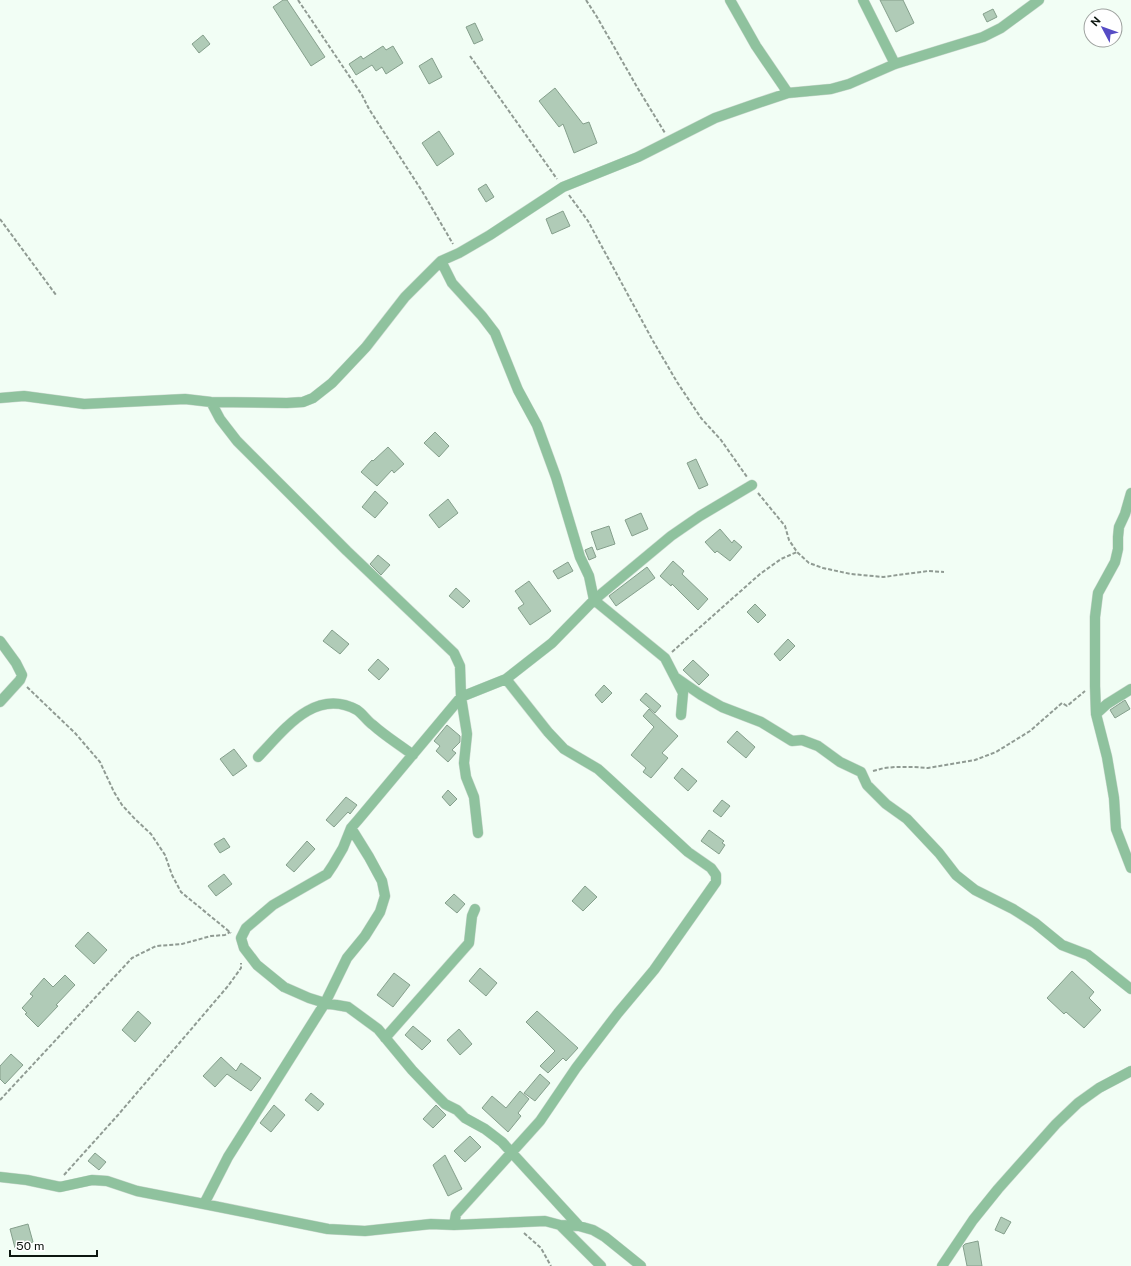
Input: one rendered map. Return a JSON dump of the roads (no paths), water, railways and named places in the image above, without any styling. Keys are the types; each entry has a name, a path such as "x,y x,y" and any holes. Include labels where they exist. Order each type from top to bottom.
{"street":[{"path":"730,0 756,46 788,93"},
{"path":"863,0 895,64"},
{"path":"0,398 24,396 84,404 185,399 211,402 303,402 313,398 332,383 366,347 405,297 441,261 459,253 490,235 563,187 638,157 715,118 788,93 831,88 849,84 895,64 982,36 1001,28 1039,0"},
{"path":"441,261 452,284 482,316 495,333 518,390 537,425 556,476 580,558 589,576 594,600 665,658 683,693 681,715"},
{"path":"211,402 220,419 237,441 347,551 454,653 460,666 461,697 467,734 464,763 466,777 474,797 478,833"},
{"path":"579,1226 510,1153 502,1142 445,1104 412,1070 378,1029 348,1007 325,1003 309,998 284,986 257,966 244,948 242,938 246,928 273,905 327,874 343,848 351,828 461,697 506,679 552,643 594,600 672,536 700,516 752,485"},
{"path":"1131,493 1119,527 1118,549 1115,562 1098,593 1095,617 1096,714 1107,757 1114,798 1116,829 1131,868"},
{"path":"0,641 16,663 22,675 20,680 0,702"},
{"path":"675,677 701,696 722,707 761,722 792,741 802,740 818,746 840,762 861,772 867,785 886,804 907,819 961,878 975,890 1013,909 1035,923 1062,945 1088,955 1131,989"},
{"path":"454,1225 456,1214 462,1206 540,1120 576,1068 618,1012 654,970 716,882 716,875 710,868 688,852 598,769 564,749 548,732 506,679"},
{"path":"1096,714 1107,704 1131,689"},
{"path":"258,757 298,717 322,704 340,704 358,711 373,725 413,755"},
{"path":"204,1204 228,1157 325,1003 347,958 365,936 380,912 385,896 382,881 369,856 351,828"},
{"path":"386,1038 469,943 472,916 475,909"},
{"path":"942,1266 973,1220 998,1189 1056,1124 1078,1103 1099,1088 1131,1071"},
{"path":"0,1178 27,1180 60,1187 92,1180 108,1181 137,1191 328,1229 365,1231 431,1224 454,1225 545,1221 560,1225 579,1226 593,1230 605,1237 640,1266"},
{"path":"560,1225 601,1266"}]}
